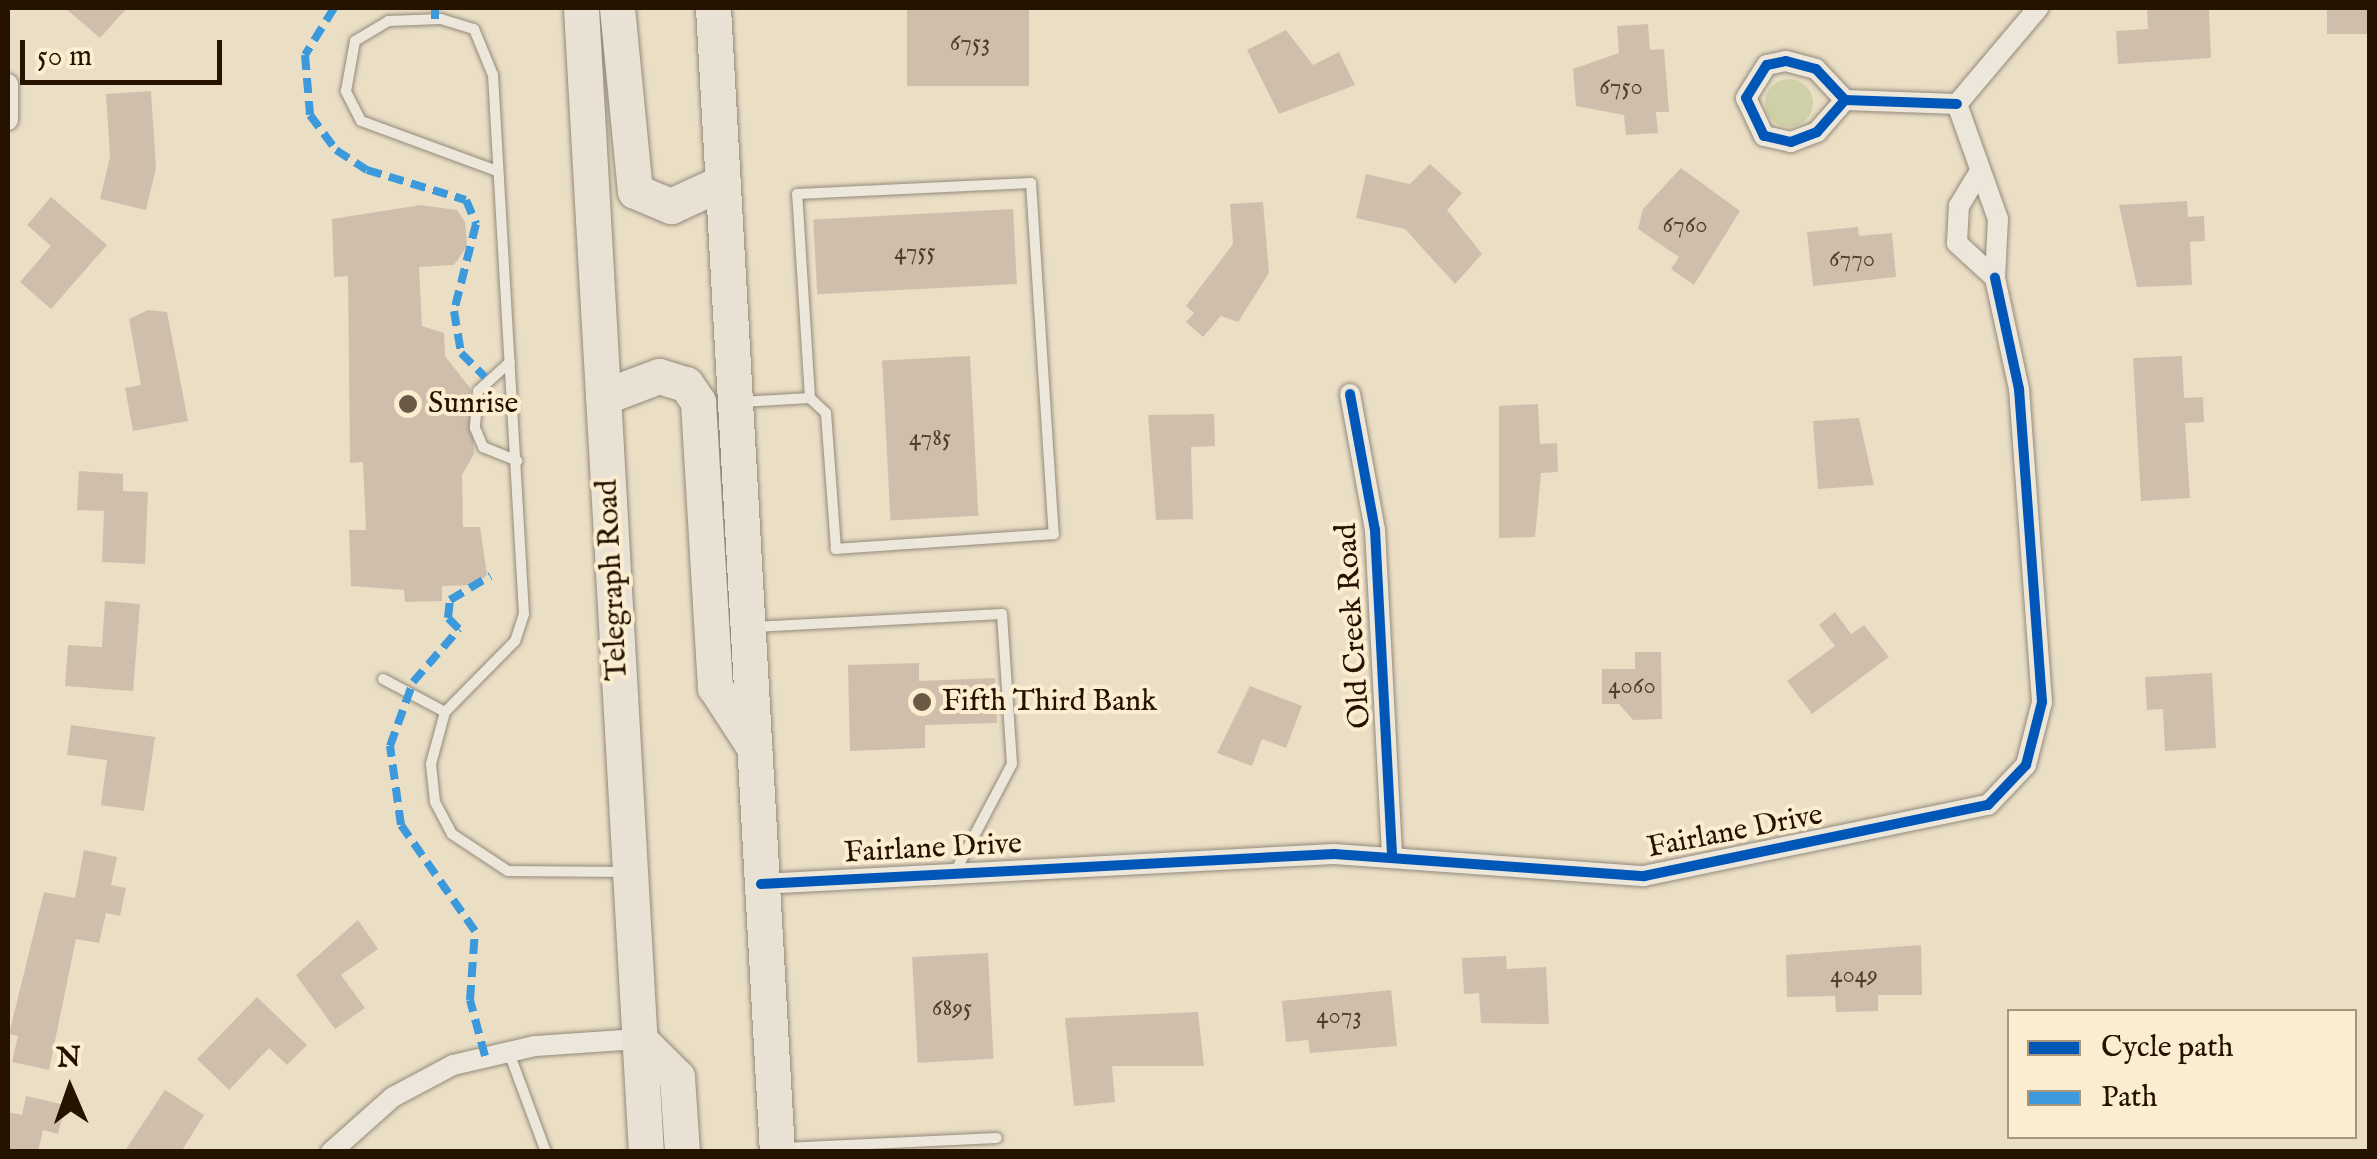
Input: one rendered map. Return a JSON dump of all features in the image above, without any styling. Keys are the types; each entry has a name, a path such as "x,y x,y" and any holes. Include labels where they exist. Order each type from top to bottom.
{"highway":[{"name":"Telegraph Road","path":"581,8 646,1152"},
{"path":"617,8 635,192 671,206 722,182"},
{"path":"712,8 777,1150"},
{"path":"603,398 659,376 686,384 698,402 715,687 754,748"},
{"path":"639,1039 677,1077 682,1152"}],"street":[{"path":"1845,100 1817,132 1790,142 1764,136 1746,98 1767,65 1786,61 1816,69 1845,100 1957,104 2038,8"},
{"path":"8,84 8,120"},
{"name":"Fairlane Drive","path":"761,884 1392,856 1536,875 1693,872 1958,817 2012,784 2036,736 2042,665 2019,390 1995,278 1998,219 1978,174 1957,104"},
{"path":"1978,174 1959,206 1957,243 1995,278"},
{"name":"Old Creek Road","path":"1350,394 1375,530 1392,856"},
{"path":"331,1152 393,1097 508,1050 639,1039"}],"lane":[{"path":"497,170 361,121 346,90 355,41 388,21 474,29 493,74 524,614 515,641 445,712 431,764 452,834 508,871 630,872"},
{"path":"735,403 810,398 826,413 836,550 1054,534 1030,182 797,194 810,398"},
{"path":"510,362 478,390 475,428 483,447 517,461"},
{"path":"748,627 1002,614 1012,764 986,829 954,874"},
{"path":"383,680 445,712"},
{"path":"508,1050 546,1152"},
{"path":"777,1150 997,1138"}],"green space":[{"path":"1789,79 1806,86 1813,103 1806,120 1789,127 1772,120 1765,103 1772,86"}],"building":[{"path":"65,8 127,8 100,38"},
{"path":"907,8 1029,8 1029,86 907,86"},
{"path":"2147,8 2209,8 2211,58 2118,64 2116,31 2148,29"},
{"path":"2327,8 2370,8 2370,34 2327,34"},
{"path":"1648,24 1650,50 1664,49 1669,112 1656,112 1658,133 1626,135 1624,115 1576,106 1573,69 1619,53 1617,26"},
{"path":"1286,30 1313,65 1339,52 1355,85 1279,114 1247,50"},
{"path":"151,91 156,168 146,210 100,199 110,157 106,94"},
{"path":"1430,164 1462,193 1447,210 1482,254 1455,284 1405,229 1356,218 1366,174 1410,184"},
{"path":"1681,168 1740,211 1694,285 1671,269 1679,257 1638,229 1643,209"},
{"path":"51,197 107,245 51,309 20,282 51,246 27,225"},
{"path":"2187,201 2188,217 2204,216 2205,241 2190,242 2192,285 2137,287 2119,205"},
{"path":"1263,202 1269,273 1238,322 1221,316 1203,337 1186,322 1194,313 1186,306 1233,244 1230,204"},
{"name":"Sunrise","path":"421,205 457,210 465,222 467,246 454,265 419,267 422,326 444,333 445,356 470,388 474,454 462,475 463,527 480,527 487,575 476,585 442,586 442,601 405,602 404,590 351,586 349,530 366,530 363,462 350,463 348,276 334,277 332,219"},
{"path":"1013,209 1017,284 817,294 813,219"},
{"path":"1858,227 1859,236 1892,233 1896,277 1813,286 1807,232"},
{"path":"148,310 167,312 188,421 133,431 125,388 141,385 129,319"},
{"path":"970,356 978,516 890,520 882,361"},
{"path":"2182,356 2184,398 2203,397 2204,422 2185,423 2190,498 2141,501 2133,358"},
{"path":"1538,404 1540,444 1557,443 1558,472 1541,473 1535,537 1499,538 1499,406"},
{"path":"1214,414 1215,446 1191,447 1193,519 1156,520 1148,415"},
{"path":"1859,418 1874,485 1818,489 1813,421"},
{"path":"79,471 123,474 123,491 148,492 145,564 102,562 104,511 77,510"},
{"path":"105,601 140,604 133,691 65,686 68,645 102,647"},
{"path":"1835,612 1851,634 1864,625 1889,657 1812,714 1787,681 1835,646 1819,625"},
{"path":"1635,652 1661,652 1662,719 1633,720 1619,704 1602,704 1602,669 1635,669"},
{"name":"Fifth Third Bank","path":"919,663 919,681 995,678 997,723 925,725 925,748 850,751 848,665"},
{"path":"2212,673 2216,748 2165,751 2163,709 2147,710 2145,677"},
{"path":"1250,686 1302,706 1286,748 1262,739 1252,766 1217,753"},
{"path":"71,725 155,737 144,811 101,805 107,760 67,755"},
{"path":"84,850 117,857 111,885 126,888 120,916 106,913 99,943 76,939 49,1070 12,1062 18,1036 9,1034 44,892 75,898"},
{"path":"358,920 378,949 341,975 365,1008 335,1029 296,975"},
{"path":"1921,945 1922,995 1878,995 1878,1011 1836,1012 1835,996 1787,997 1786,955"},
{"path":"988,953 994,1059 918,1063 912,957"},
{"path":"1506,956 1507,969 1546,967 1549,1024 1481,1023 1479,993 1464,994 1462,958"},
{"path":"1391,990 1397,1046 1310,1053 1308,1040 1286,1042 1282,1001"},
{"path":"257,997 307,1045 287,1065 269,1048 229,1090 197,1059"},
{"path":"1198,1012 1204,1066 1112,1066 1115,1102 1074,1106 1065,1018"},
{"path":"165,1090 204,1115 181,1152 124,1152"},
{"path":"26,1096 65,1105 58,1134 43,1130 38,1152 8,1152 8,1112 22,1115"}],"marked path":[{"path":"334,8 305,55 310,115 336,150 367,170 466,200 476,224 454,311 461,353 485,377"},
{"path":"435,8 435,19"},
{"path":"485,1056 470,1000 475,931 401,825 390,746 413,682 459,629 448,618 450,600 490,576"}],"cycle path":[{"path":"1845,100 1817,132 1791,142 1764,136 1746,98 1767,65 1786,61 1816,69 1845,100 1957,104"},
{"path":"761,884 1334,854 1644,876 1988,805 2026,765 2042,702 2019,389 1995,278"},
{"path":"1350,394 1375,530 1392,855"}],"place":[{"name":"Sunrise","path":"408,404"},
{"name":"Fifth Third Bank","path":"922,702"}]}
